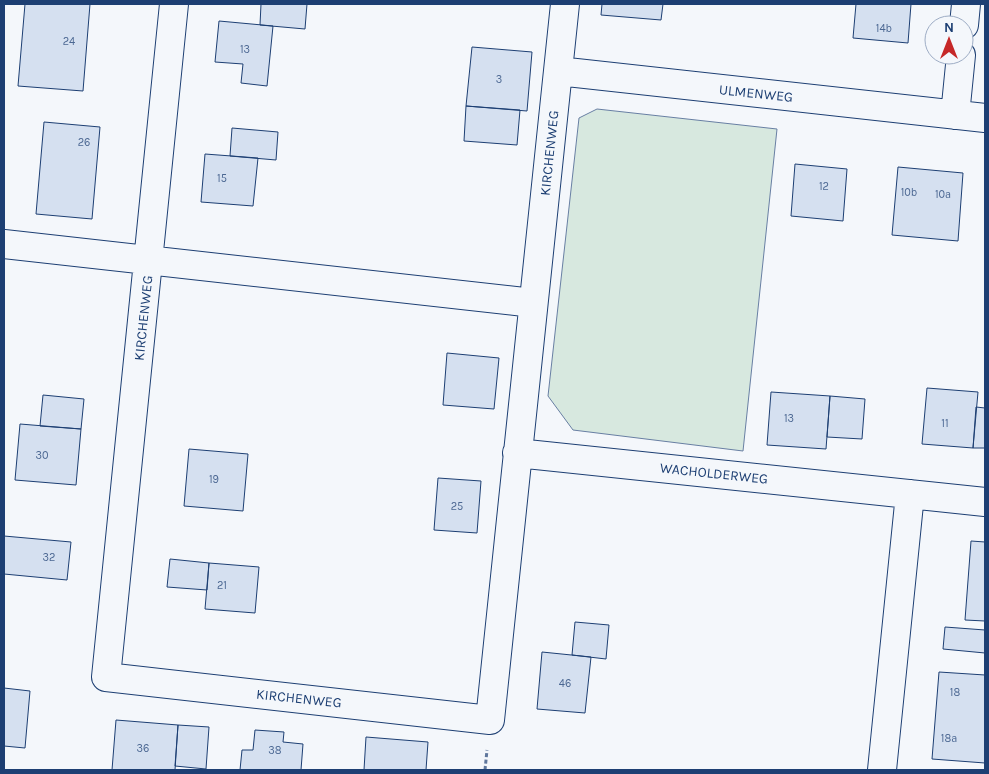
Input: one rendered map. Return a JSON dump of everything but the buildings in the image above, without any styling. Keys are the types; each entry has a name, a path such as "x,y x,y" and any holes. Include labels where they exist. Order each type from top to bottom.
{"street":[{"name":"KIRCHENWEG","path":"174,4 106,677 490,720 565,4"},
{"path":"955,115 960,65"},
{"name":"ULMENWEG","path":"558,71 985,118"},
{"name":"KIRCHENWEG","path":"4,244 148,262 533,303"},
{"name":"WACHOLDERWEG","path":"517,453 985,502"},
{"path":"882,770 910,494"}],"shaded area":[{"path":"597,109 777,129 743,451 573,430 548,396 579,118"}]}
